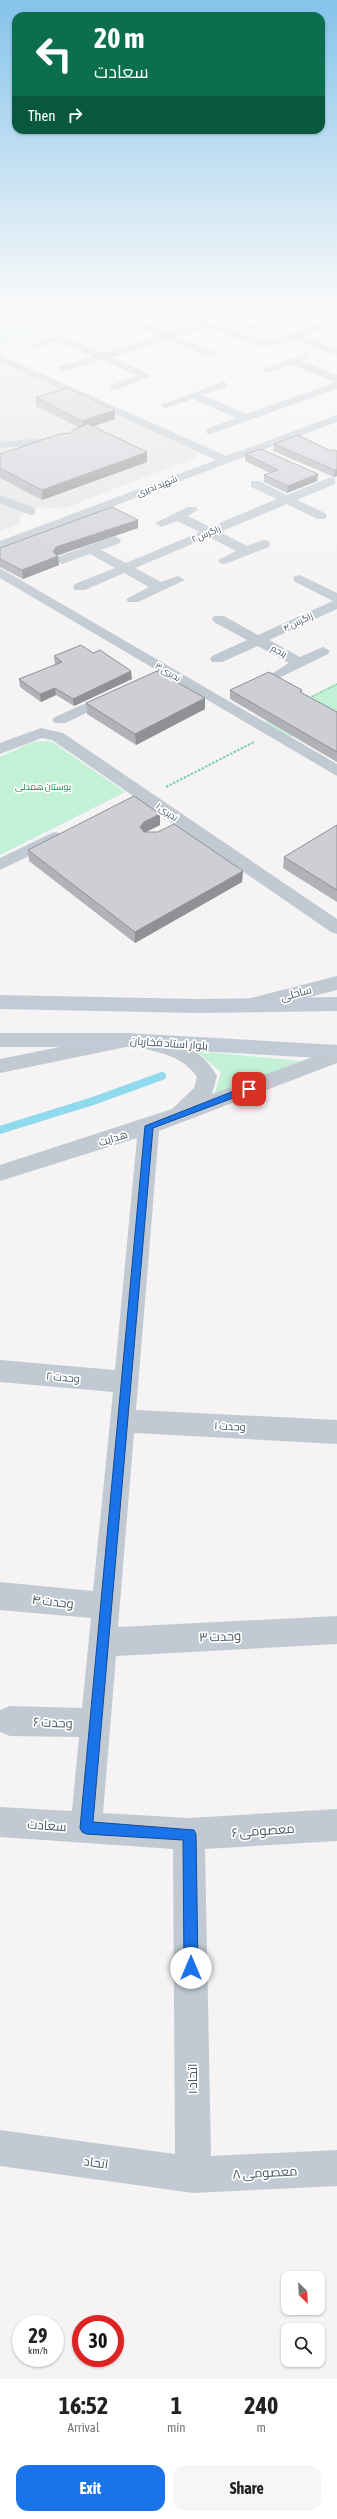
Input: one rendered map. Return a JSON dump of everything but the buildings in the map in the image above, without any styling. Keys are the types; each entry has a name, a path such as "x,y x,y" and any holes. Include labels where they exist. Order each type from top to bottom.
{"main road":[{"path":"0,1002 197,1006 337,1004"},
{"name":"بلوار استاد فخاریان","path":"0,1040 127,1040 337,1054"}],"street":[{"path":"129,416 226,460"},
{"path":"241,416 246,418"},
{"path":"210,432 251,416"},
{"name":"شهید ندیری","path":"0,545 337,418"},
{"path":"256,448 275,457"},
{"path":"317,475 334,482"},
{"path":"270,477 249,486 287,500 321,516"},
{"name":"زاگرس ۲","path":"80,587 287,500 334,482"},
{"path":"161,523 193,510"},
{"path":"307,522 335,510"},
{"path":"178,516 247,551"},
{"path":"62,560 115,540"},
{"path":"225,560 264,544"},
{"path":"90,549 160,587"},
{"name":"ندیری ۳","path":"0,572 159,673 272,733 337,772"},
{"path":"316,572 295,582 337,598"},
{"path":"133,599 178,580"},
{"name":"زاگرس ۴","path":"217,659 337,604"},
{"path":"204,625 234,612"},
{"name":"پنجم","path":"219,619 300,663"},
{"path":"275,676 323,652"},
{"path":"60,720 124,690"},
{"name":"ندیری ۱","path":"0,749 27,737 49,733 57,736 138,797 182,823 334,928"},
{"path":"167,830 182,823"},
{"path":"0,865 71,829"},
{"path":"306,991 337,977"},
{"name":"ساحلی","path":"254,1004 337,983"},
{"path":"0,1066 127,1040"},
{"path":"86,1828 126,1382 160,1123 203,1092 207,1076 195,1058 176,1048 147,1042"},
{"name":"هدایت","path":"0,1173 160,1123 337,1054"},
{"name":"وحدت ۲","path":"0,1371 126,1382"},
{"name":"وحدت ۱","path":"123,1421 337,1432"},
{"name":"وحدت ۴","path":"0,1596 107,1606"},
{"name":"وحدت ۳","path":"103,1642 337,1630"},
{"name":"وحدت ۶","path":"10,1721 96,1723"},
{"name":"سعادت","path":"0,1822 190,1834"},
{"name":"معصومی ۶","path":"190,1834 337,1825"},
{"name":"اتحاد ۱","path":"190,1834 192,2175"},
{"name":"اتحاد","path":"0,2148 192,2175"},
{"name":"معصومی ۸","path":"192,2175 337,2168"}],"lane":[{"path":"0,445 62,439"},
{"path":"0,500 31,511"}],"path":[{"path":"304,701 337,684"},
{"path":"138,797 272,733"}],"shaded area":[{"path":"0,416 119,416 197,452 197,457 62,509 41,507 21,514 19,524 0,531"}],"green space":[{"path":"337,684 337,713 284,740 258,725"},
{"name":"بوستان همدلی","path":"33,742 52,742 125,792 0,855 0,757"},
{"path":"196,1051 300,1061 214,1096 221,1072"}],"waterway":[{"path":"0,1130 93,1101 162,1076"}],"route":[{"path":"191,1968 190,1834 86,1828 149,1126 249,1089"}]}
